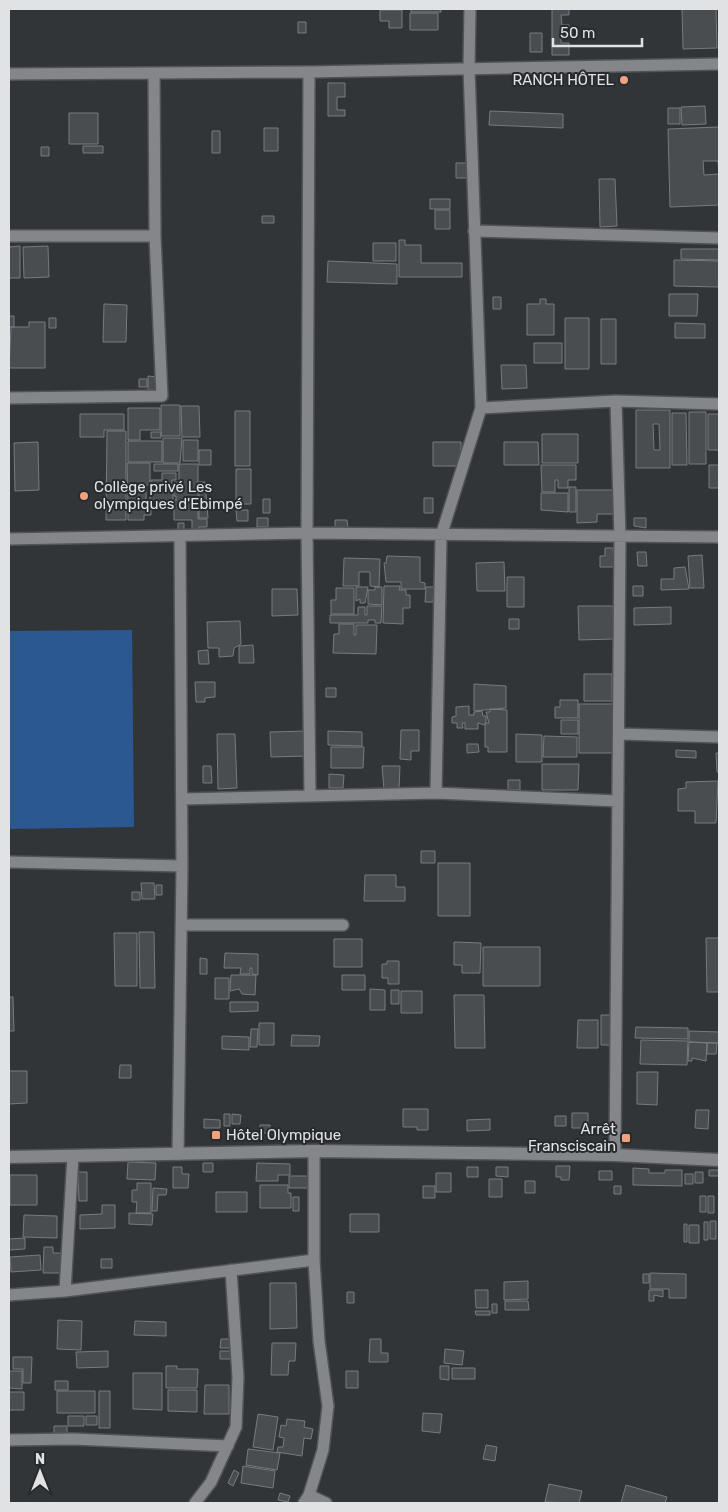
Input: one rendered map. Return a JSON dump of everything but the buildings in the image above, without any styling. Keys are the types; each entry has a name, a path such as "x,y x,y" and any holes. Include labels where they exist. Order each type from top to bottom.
{"street":[{"path":"436,793 441,536 481,408 469,68 470,9"},
{"path":"9,74 309,72 719,64"},
{"path":"309,72 307,534 310,796"},
{"path":"9,398 162,396 155,236 154,73"},
{"path":"474,231 719,238"},
{"path":"9,236 155,236"},
{"path":"481,408 616,401 719,404"},
{"path":"615,1156 620,537 616,401"},
{"path":"9,540 307,534 719,538"},
{"path":"178,1154 182,866 180,538"},
{"path":"619,734 719,737"},
{"path":"182,799 436,793 618,801"},
{"path":"9,862 182,866"},
{"path":"181,925 343,925"},
{"path":"314,1151 314,1260 319,1341 328,1406 323,1450 306,1499 326,1503"},
{"path":"9,1157 314,1151 615,1156 719,1160"},
{"path":"65,1291 73,1156"},
{"path":"9,1295 65,1291 314,1260"},
{"path":"195,1503 211,1482 236,1427 238,1378 231,1270"},
{"path":"9,1440 74,1439 228,1446"}],"shaded area":[{"path":"132,630 134,827 9,829 9,631"}],"place":[{"name":"RANCH HÔTEL","path":"624,80"},
{"name":"Collège privé Les olympiques d'Ebimpé","path":"84,496"},
{"name":"Hôtel Olympique","path":"216,1135"},
{"name":"Arrêt Fransciscain","path":"626,1138"}]}
